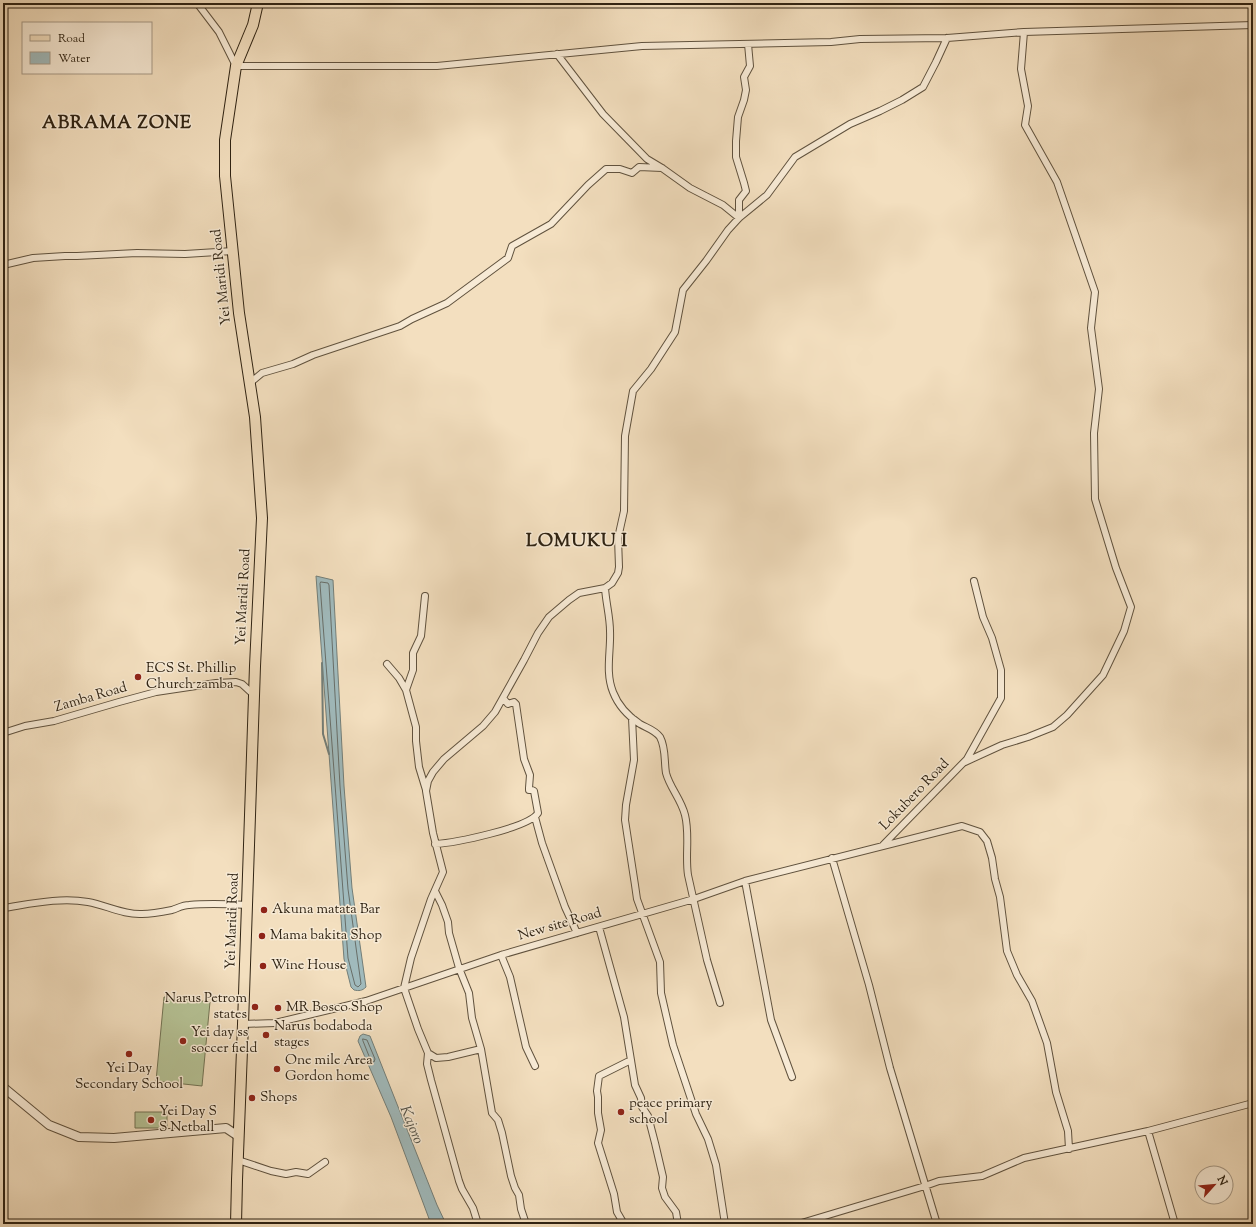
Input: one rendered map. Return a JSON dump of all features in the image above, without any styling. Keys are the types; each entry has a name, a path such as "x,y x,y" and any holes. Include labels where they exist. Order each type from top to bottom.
{"main road":[{"name":"Yei Maridi Road","path":"236,1224 254,695 262,518 256,429 239,313 225,176 224,140 236,66 253,25 258,3"}],"street":[{"path":"197,3 219,32 236,66 437,66 642,46 947,38 1024,32 1253,25"},
{"path":"964,762 1002,745 1053,727 1067,715 1103,675 1124,631 1130,608 1095,499 1094,433 1099,389 1092,328 1095,292 1057,182 1025,125 1028,106 1020,69 1024,32"},
{"path":"426,791 428,781 433,772 444,759 483,726 495,712 538,633 549,617 579,593 605,588 612,583 618,573 618,538 624,511 625,436 633,391 651,369 675,332 683,290 728,230 766,195 782,177 795,157 850,124 897,103 923,87 947,38"},
{"path":"740,218 739,200 746,191 736,157 736,141 738,117 746,90 744,77 750,66 748,44"},
{"path":"557,54 603,114 647,159 690,188 723,205 740,218"},
{"path":"250,383 262,373 293,364 313,355 400,326 447,303 508,258 512,246 551,224 606,170 620,169 632,173 639,167 662,168"},
{"path":"3,265 33,258 65,256 137,253 185,254 233,251"},
{"path":"964,762 976,745 1001,698 1001,670 992,638 983,617 974,581"},
{"path":"605,588 610,632 610,681 613,692 618,702 632,718 655,732 663,744 667,775 683,807 685,816 688,837 686,862 706,960 720,1002"},
{"path":"406,690 413,670 413,653 421,636 426,596"},
{"path":"387,664 399,678 406,690 416,727 419,767 426,791 435,844 443,872 410,958 404,988 428,1053 427,1064 459,1181 473,1208 478,1224"},
{"name":"Zamba Road","path":"3,733 25,726 54,721 156,692 216,683 236,682 242,684 254,695"},
{"path":"435,844 448,844 497,832 535,817 538,813 534,791 529,790 530,775 524,758 516,704 514,702 508,704 503,698"},
{"path":"632,718 634,760 626,805 626,820 637,899 660,962 661,993 673,1045 696,1114 708,1139 716,1164 725,1224"},
{"name":"Lokubero Road","path":"883,845 964,762"},
{"path":"535,817 542,843 577,933"},
{"name":"New site Road","path":"243,1024 275,1023 366,1000 459,968 694,899 745,881 962,826 980,832 987,841 994,865 995,879 1000,897 1007,952 1017,975 1032,1001 1047,1044 1056,1092 1068,1131 1069,1149"},
{"path":"832,858 869,986 890,1068 937,1224"},
{"path":"745,881 771,1020 792,1077"},
{"path":"435,891 448,922 449,932 459,968 469,993 472,1018 481,1049 492,1113 498,1120 502,1133 511,1176 519,1195 521,1209 526,1224"},
{"path":"3,908 38,903 69,901 87,902 102,905 118,911 142,914 165,912 188,904 222,903 248,905"},
{"path":"599,927 624,1017 636,1085 641,1098 642,1107 648,1116 655,1143 663,1177 662,1188 676,1212 678,1224"},
{"path":"501,955 512,983 526,1047 535,1066"},
{"path":"428,1053 436,1058 448,1057 481,1049"},
{"path":"624,1224 617,1212 614,1194 598,1143 601,1130 598,1113 597,1091 599,1076 631,1060"},
{"path":"3,1087 49,1125 80,1137 114,1138 226,1128 238,1136"},
{"path":"798,1224 925,1186 939,1180 982,1176 1024,1158 1148,1132 1253,1103"},
{"path":"1148,1132 1175,1224"},
{"path":"238,1160 271,1171 286,1174 296,1172 308,1174 325,1162"}],"green space":[{"name":"Yei day ss soccer field","path":"164,997 210,1002 202,1086 156,1081"},
{"name":"Yei Day S S Netball","path":"135,1112 167,1112 167,1128 135,1128"}],"water":[{"path":"316,576 333,580 344,786 352,888 366,987 359,991 354,990 351,987 344,959"},
{"path":"363,1034 370,1036 437,1205 446,1224 431,1224 391,1117 358,1041 360,1036"}],"waterway":[{"path":"322,663 323,734 329,754"}],"place":[{"name":"ECS St. Phillip Church zamba","path":"138,677"},
{"name":"Akuna matata Bar","path":"264,910"},
{"name":"Mama bakita Shop","path":"262,936"},
{"name":"Wine House","path":"263,966"},
{"name":"Narus Petrom states","path":"255,1007"},
{"name":"MR Bosco Shop","path":"278,1008"},
{"name":"Narus bodaboda stages","path":"266,1035"},
{"name":"Yei day ss soccer field","path":"183,1041"},
{"name":"Yei Day Secondary School","path":"129,1054"},
{"name":"One mile Area Gordon home","path":"277,1069"},
{"name":"Shops","path":"252,1098"},
{"name":"peace primary school","path":"621,1112"},
{"name":"Yei Day S S Netball","path":"151,1120"}],"district":[{"name":"ABRAMA ZONE","path":"117,124"},
{"name":"LOMUKU I","path":"577,542"}],"water label":[{"name":"Kajoro","path":"411,1125"}]}
